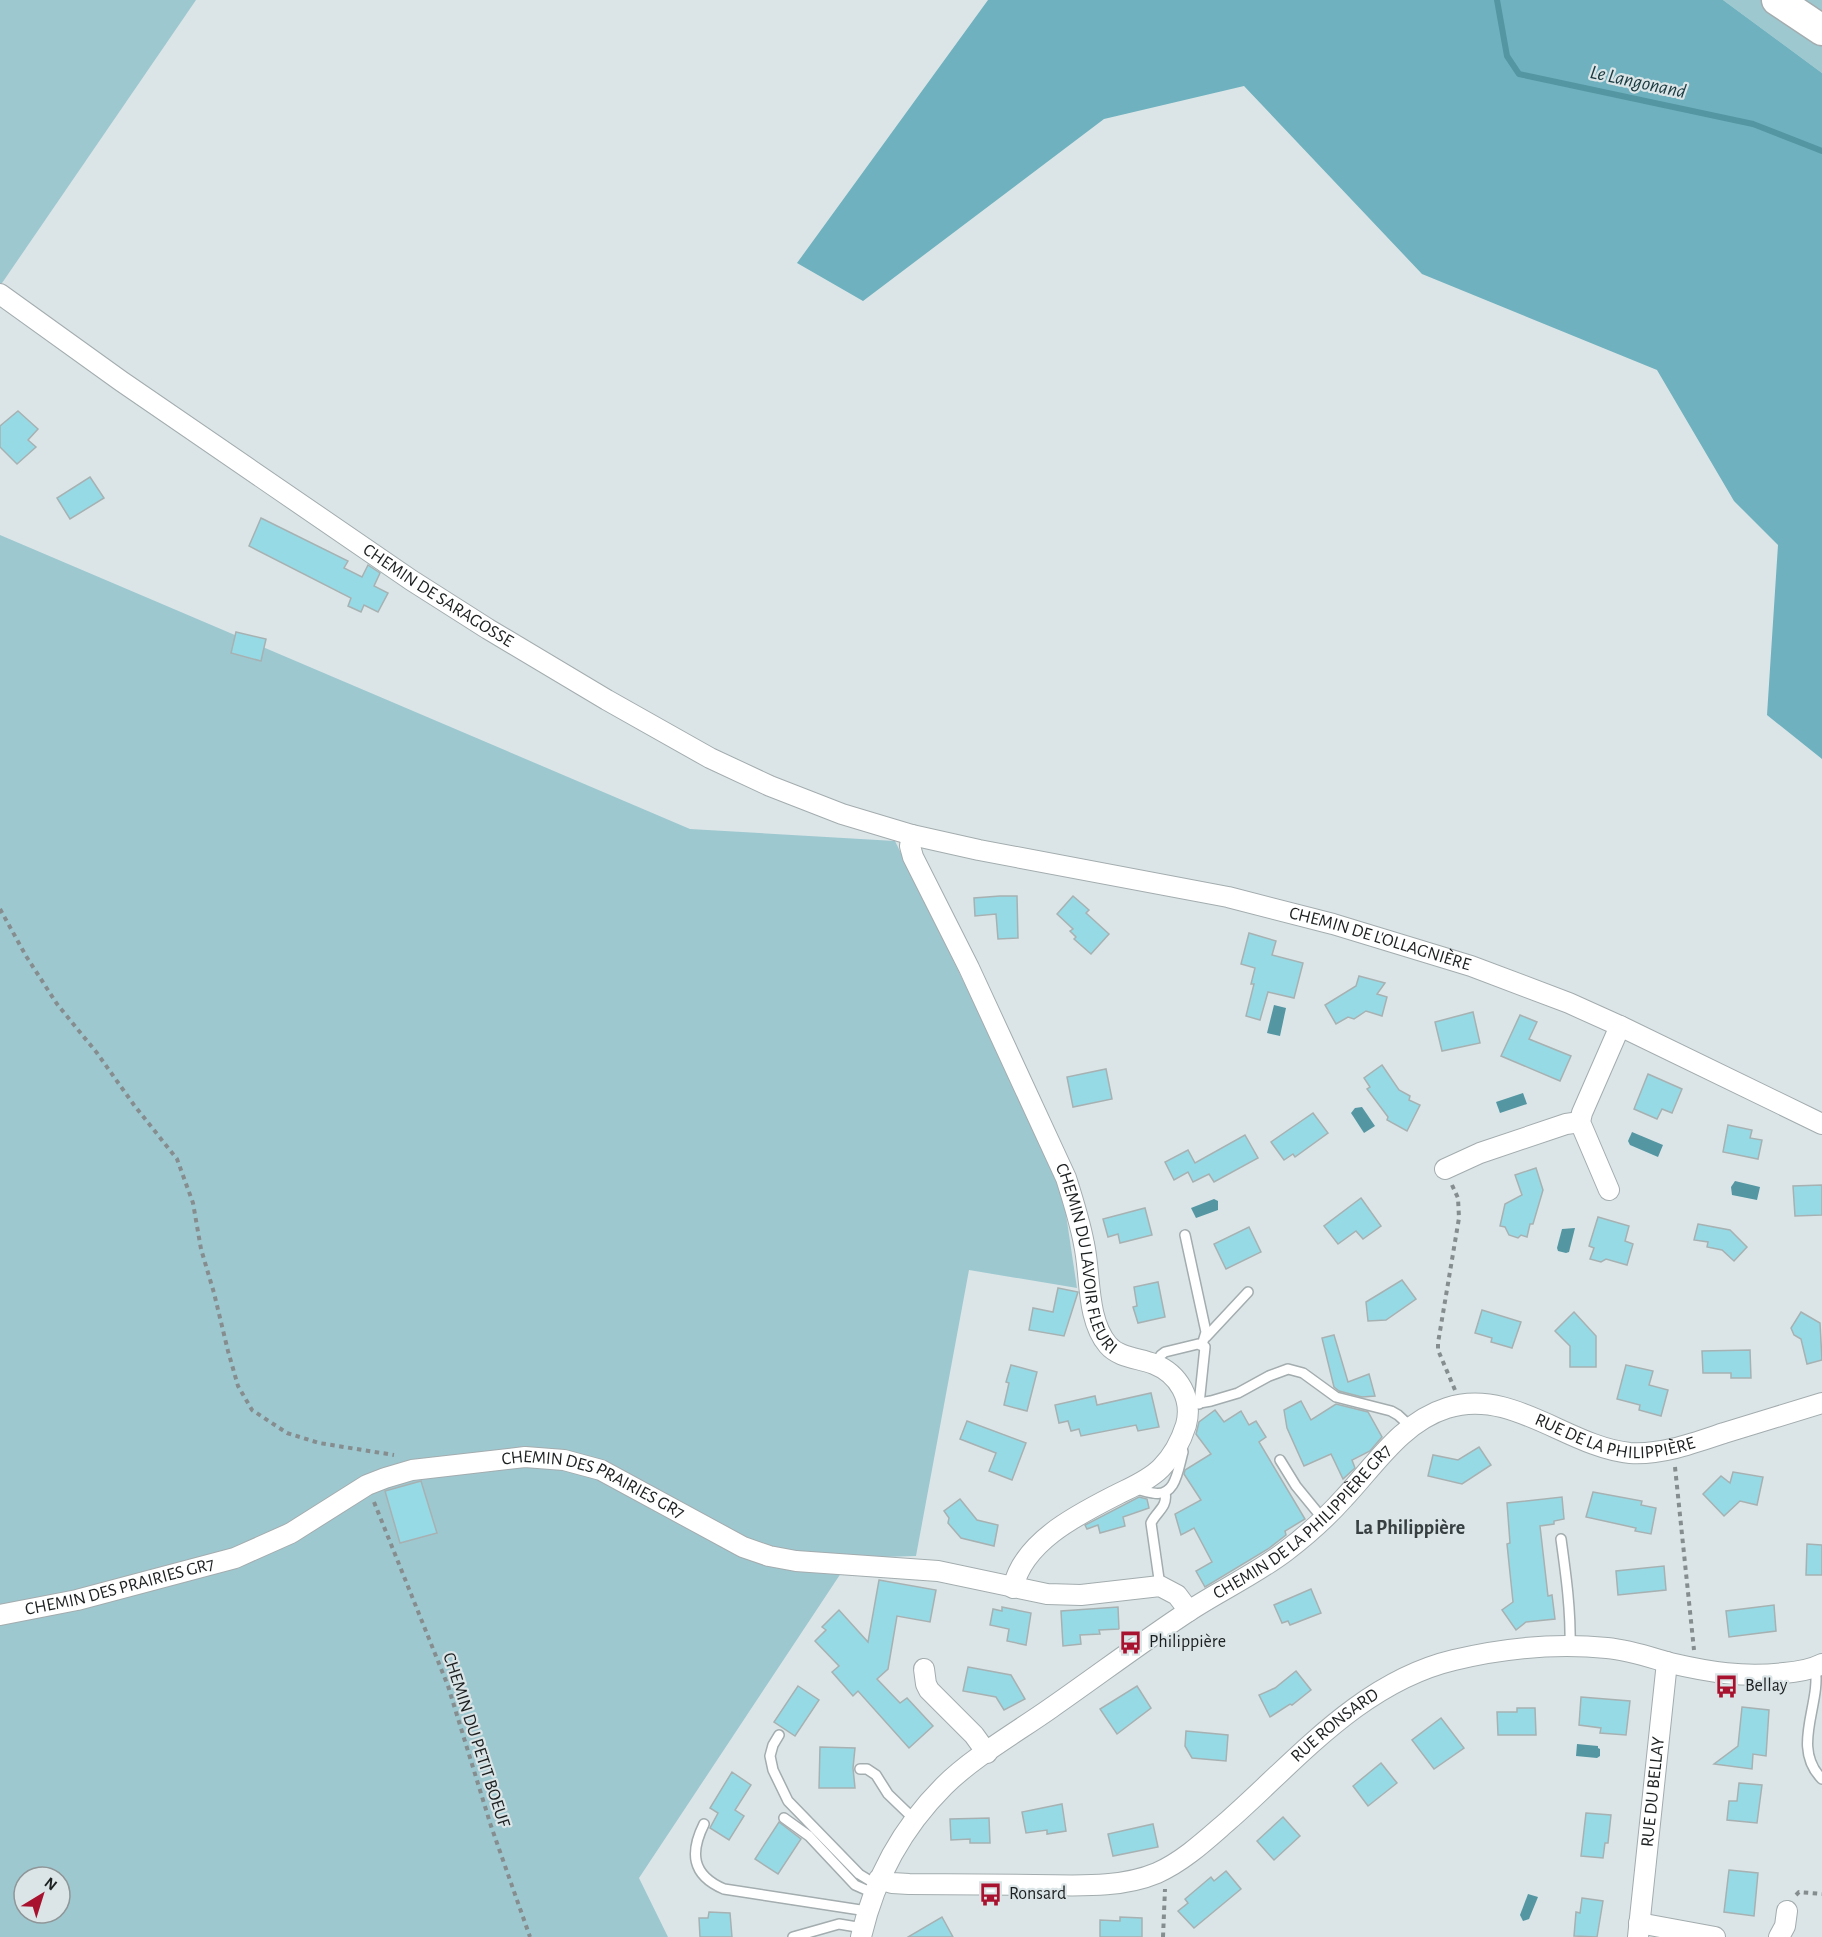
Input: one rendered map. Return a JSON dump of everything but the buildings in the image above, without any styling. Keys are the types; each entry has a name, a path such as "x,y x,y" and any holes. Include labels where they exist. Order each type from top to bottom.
{"main road":[{"path":"1777,0 1822,30"}],"street":[{"name":"CHEMIN DE SARAGOSSE","path":"0,294 121,381 411,580 607,700 710,758 770,786 842,813 912,835"},
{"name":"CHEMIN DE L'OLLAGNIÈRE","path":"912,835 979,850 1228,897 1333,924 1471,966 1569,1003 1822,1124"},
{"name":"CHEMIN DU LAVOIR FLEURI","path":"912,835 910,846 914,857 969,968 1066,1178 1085,1246 1094,1313 1101,1334 1115,1351 1155,1364 1170,1373 1182,1386 1193,1404"},
{"path":"1608,1190 1580,1122 1620,1026"},
{"path":"1445,1169 1480,1153 1566,1124 1580,1122"},
{"name":"RUE DE LA PHILIPPIÈRE","path":"1410,1426 1429,1415 1457,1405 1492,1405 1515,1411 1590,1444 1633,1453 1671,1449 1822,1403"},
{"path":"1013,1588 1021,1565 1030,1553 1048,1537 1098,1504 1134,1486 1160,1469 1174,1453 1184,1433 1193,1404"},
{"name":"CHEMIN DE LA PHILIPPIÈRE GR7","path":"870,1905 899,1843 945,1785 1189,1611 1287,1551 1323,1519 1410,1426"},
{"name":"CHEMIN DES PRAIRIES GR7","path":"0,1615 77,1600 235,1558 291,1533 367,1485 412,1470 525,1457 564,1460 601,1470 743,1547 769,1556 796,1561 938,1571 1047,1594 1081,1595 1160,1586"},
{"path":"1160,1586 1177,1595 1189,1611"},
{"name":"RUE RONSARD","path":"870,1905 892,1883 1082,1885 1124,1882 1159,1871 1183,1858 1209,1838 1335,1722 1377,1693 1413,1675 1451,1661 1527,1647 1570,1647 1608,1648 1639,1653 1693,1668 1739,1676 1767,1676 1819,1666"},
{"name":"RUE DU BELLAY","path":"1667,1662 1638,1930 1715,1937"},
{"path":"924,1669 929,1690 974,1735 987,1753"},
{"path":"1779,1937 1785,1926 1787,1911"}],"lane":[{"path":"1185,1235 1206,1352 1193,1404 1238,1393 1279,1371 1295,1370 1303,1373 1336,1397 1391,1411 1398,1414 1410,1426"},
{"path":"1155,1364 1165,1352 1204,1341 1248,1292"},
{"path":"1134,1486 1139,1490 1160,1494 1171,1488 1183,1452 1178,1445"},
{"path":"1280,1460 1296,1486 1323,1519"},
{"path":"1160,1586 1151,1523 1164,1506 1165,1493"},
{"path":"1561,1539 1571,1629 1570,1647"},
{"path":"1819,1666 1808,1752 1811,1762 1822,1779"},
{"path":"779,1735 770,1756 777,1779 788,1801 859,1874 870,1905"},
{"path":"860,1769 867,1769 876,1775 888,1794 915,1820"},
{"path":"783,1818 809,1836 855,1885 870,1905"},
{"path":"704,1824 699,1833 695,1862 717,1886 724,1889 870,1905"},
{"path":"794,1937 839,1924 870,1905"}],"path":[{"path":"0,909 26,956 57,1004 177,1159 193,1203 201,1249 230,1360 238,1386 252,1410 287,1433 320,1443 396,1456 405,1460 412,1470"},
{"path":"1445,1169 1458,1198 1459,1218 1438,1350 1455,1390 1457,1405"},
{"path":"1671,1449 1676,1469 1693,1668"},
{"name":"CHEMIN DU PETIT BOEUF","path":"367,1485 424,1632 448,1686 491,1826 530,1937"},
{"path":"1159,1871 1165,1893 1163,1937"}],"shaded area":[{"path":"0,0 196,0 0,286"},
{"path":"988,0 1723,0 1822,73 1822,759 1767,715 1778,545 1734,501 1657,370 1422,274 1244,86 1104,119 863,301 797,263"},
{"path":"1723,0 1822,0 1822,73"},
{"path":"0,535 690,829 895,841 1061,1181 1077,1288 969,1270 916,1556 851,1558 639,1878 668,1937 0,1937"},
{"path":"1274,1005 1286,1008 1280,1036 1267,1033"},
{"path":"1523,1093 1527,1104 1500,1113 1496,1102"},
{"path":"1362,1107 1375,1126 1364,1133 1351,1113 1355,1108"},
{"path":"1632,1132 1663,1145 1658,1157 1630,1145 1628,1141"},
{"path":"1735,1181 1760,1187 1757,1200 1732,1195 1731,1187"},
{"path":"1214,1199 1218,1201 1218,1210 1196,1218 1191,1208"},
{"path":"1575,1228 1569,1252 1558,1251 1562,1229"},
{"path":"1577,1744 1598,1746 1600,1756 1597,1758 1576,1756"},
{"path":"1528,1894 1538,1897 1529,1919 1523,1921 1520,1915"}],"waterway":[{"name":"Le Langonand","path":"1497,0 1507,56 1519,74 1753,124 1822,151"}],"place":[{"name":"Philippière","path":"1131,1642"},
{"name":"Bellay","path":"1727,1686"},
{"name":"Ronsard","path":"991,1894"}],"district":[{"name":"La Philippière","path":"1410,1528"}]}
